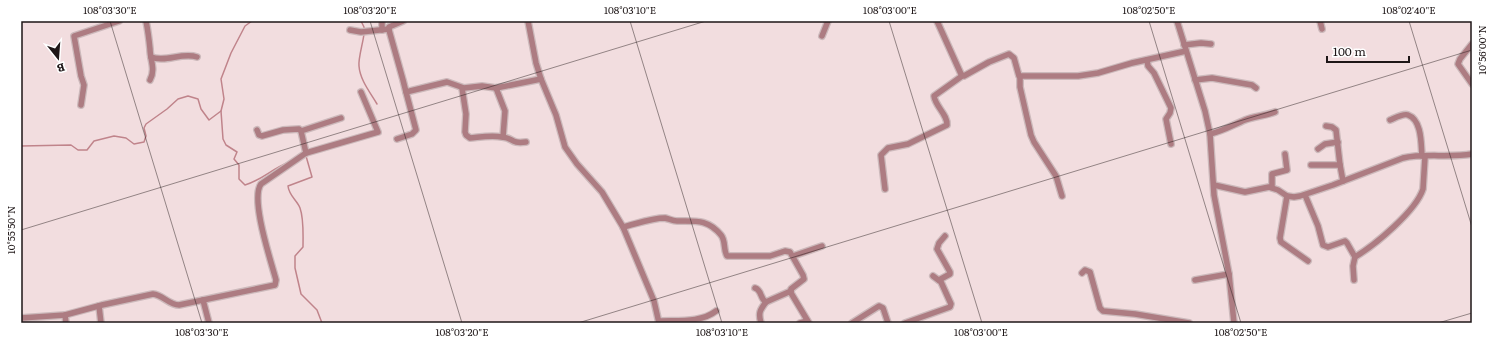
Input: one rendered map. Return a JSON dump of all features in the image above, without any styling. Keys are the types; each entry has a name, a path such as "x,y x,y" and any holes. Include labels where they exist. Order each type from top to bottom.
{"street":[{"path":"81,104 84,85 74,36 119,21"},
{"path":"146,21 150,38 153,71 150,80"},
{"path":"382,21 382,30"},
{"path":"350,30 361,32 389,29 391,26 403,21"},
{"path":"528,21 534,56 541,79 556,115 567,150 577,164 602,192 623,227 654,301 659,322 707,317 716,311"},
{"path":"822,36 828,21"},
{"path":"937,21 962,76"},
{"path":"1177,21 1205,111 1210,134 1214,195 1229,274 1234,323"},
{"path":"1320,21 1322,29"},
{"path":"389,29 416,130 412,134 397,139"},
{"path":"1020,77 1078,76 1094,74 1147,60 1201,43 1211,44"},
{"path":"1472,44 1460,59 1458,64 1472,84"},
{"path":"885,189 880,157 882,153 888,148 908,144 947,125 947,121 935,102 934,96 962,76 965,76 989,62 1009,54 1014,58 1017,73 1020,77 1019,84 1031,135 1056,176 1062,196"},
{"path":"151,57 160,59 190,55 197,57"},
{"path":"1147,60 1148,66 1154,73 1171,108 1166,119 1171,144"},
{"path":"1195,80 1212,78 1252,85 1256,88"},
{"path":"406,92 447,82 462,88 482,86 496,88 541,79"},
{"path":"462,88 466,114 465,132 468,137 503,137 514,143 526,142"},
{"path":"496,88 505,111 503,137"},
{"path":"21,318 65,315 153,294 158,295 176,305 276,284 261,225 258,190 261,184 306,153 378,132 360,92"},
{"path":"1210,134 1221,132 1246,120 1275,112"},
{"path":"1355,257 1388,234 1422,194 1423,156 1419,127 1409,115 1406,114 1390,120"},
{"path":"257,130 259,135 262,136 283,130 299,129 301,131 341,118"},
{"path":"1326,126 1332,126 1336,129 1343,181"},
{"path":"301,131 306,153"},
{"path":"1318,149 1325,144 1338,142"},
{"path":"1272,187 1272,174 1287,170 1285,154"},
{"path":"1214,185 1245,192 1272,187 1287,196 1294,197 1305,195 1411,156 1457,156 1472,154"},
{"path":"1311,166 1340,164"},
{"path":"1305,195 1318,226 1323,245 1328,247 1345,242 1355,257 1353,266 1354,280"},
{"path":"1287,196 1280,238 1281,242 1308,261"},
{"path":"623,227 664,218 673,221 700,221 708,224 721,234 727,256 770,256 785,251 790,252 804,279 791,289 791,291 766,302 760,310 759,315 761,323"},
{"path":"939,280 948,276 950,272 937,248 945,236"},
{"path":"793,256 822,246"},
{"path":"1082,273 1085,270 1090,272 1102,311 1135,314 1189,323"},
{"path":"1195,280 1229,274"},
{"path":"905,323 950,308 951,304 939,280 933,276"},
{"path":"755,288 759,291 763,301 766,302"},
{"path":"791,291 808,322 800,323"},
{"path":"203,300 210,323"},
{"path":"99,306 101,323"},
{"path":"852,323 879,306 883,308 888,323"},
{"path":"65,315 66,323"}],"waterway":[{"path":"21,146 71,145 78,150 87,150 94,141 114,136 126,138 134,144 144,142 146,136 144,128 146,124 178,99 188,96 198,99 201,109 209,120 221,111 224,99 221,79 231,53 245,26 252,21"},
{"path":"361,21 364,30"},
{"path":"364,34 359,66 361,76 377,104"},
{"path":"221,111 223,139 226,145 237,152 234,159 239,165 239,179 245,185 256,181 287,163"},
{"path":"306,156 312,177 288,186 290,193 300,208 303,222 303,247 295,256 295,268 301,294 317,310 322,323"}]}
